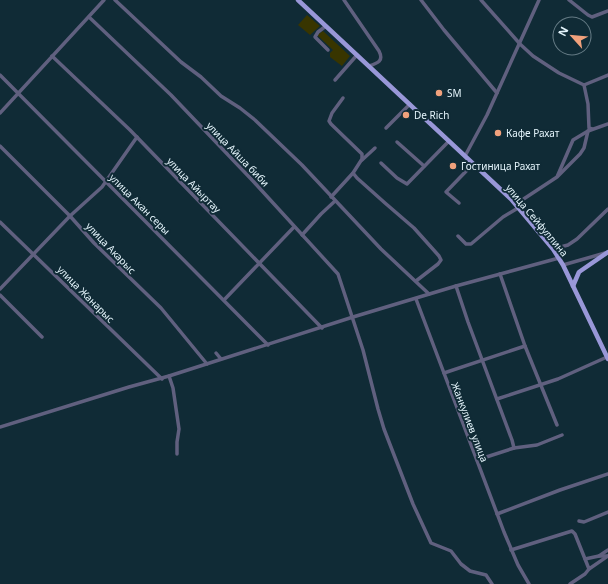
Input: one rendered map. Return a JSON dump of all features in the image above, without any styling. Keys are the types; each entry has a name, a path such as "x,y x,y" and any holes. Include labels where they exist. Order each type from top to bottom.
{"main road":[{"name":"улица Сейфуллина","path":"298,0 517,206 559,258 607,358"},
{"path":"573,286 579,272 608,252"}],"street":[{"path":"0,113 104,0"},
{"path":"115,0 181,62 201,77 221,96 255,120 302,165 359,227 429,294"},
{"path":"344,0 382,56 376,64 369,66"},
{"path":"421,0 497,93"},
{"path":"482,0 520,44 533,56 550,68 584,85 608,75"},
{"path":"465,156 487,115 539,0"},
{"path":"569,0 592,17 608,10"},
{"name":"улица Айша биби","path":"89,17 171,95 267,196 338,274 353,317 380,416 405,485 427,535 431,543 451,551 461,564 470,571 486,575 492,584"},
{"path":"326,26 318,32 315,37 328,50"},
{"path":"335,80 357,55"},
{"name":"улица Айыртау","path":"52,56 137,137 322,328"},
{"name":"улица Акан серы","path":"0,75 107,181 268,345"},
{"path":"458,236 466,244 470,244 517,206 561,174 580,154 584,148 590,130 588,104 584,85"},
{"path":"343,98 332,113 329,121 362,154 362,160"},
{"path":"386,128 410,104"},
{"path":"557,177 573,140 590,130 608,124"},
{"path":"0,289 70,216 107,181 137,137"},
{"path":"381,162 397,178 407,184 449,141"},
{"path":"397,142 424,166"},
{"name":"улица Акарыс","path":"0,146 70,216 99,248 161,308 207,364"},
{"path":"331,196 353,173 362,160 375,148"},
{"path":"459,203 446,192 473,164"},
{"path":"353,173 414,228 440,256 441,260 438,264 416,282"},
{"path":"302,235 335,201"},
{"path":"553,249 568,245 577,239 608,209"},
{"name":"улица Жанарыс","path":"0,222 34,253 162,379"},
{"path":"224,300 294,227"},
{"path":"563,265 608,252"},
{"path":"0,427 129,387 162,379 429,294 559,258"},
{"path":"500,274 557,425"},
{"path":"456,286 514,448"},
{"path":"0,295 42,337"},
{"name":"Жанкулиев улица","path":"416,299 511,550 529,584"},
{"path":"444,373 526,346"},
{"path":"216,352 221,359"},
{"path":"497,399 558,379 607,358"},
{"path":"169,376 174,388 179,429 177,454"},
{"path":"476,460 514,448 537,445 562,435"},
{"path":"497,514 560,490 608,474"},
{"path":"579,521 584,522 608,512"},
{"path":"511,550 572,531 576,534 589,569"},
{"path":"599,556 608,550"},
{"path":"585,559 608,556"},
{"path":"570,584 608,556"}],"shaded area":[{"path":"307,15 320,26 310,35 298,25"},
{"path":"323,31 350,56 342,66 330,57 330,53 333,50 317,35"}],"place":[{"name":"SM","path":"439,93"},
{"name":"De Rich","path":"406,115"},
{"name":"Кафе Рахат","path":"498,133"},
{"name":"Гостиница Рахат","path":"453,166"}]}
